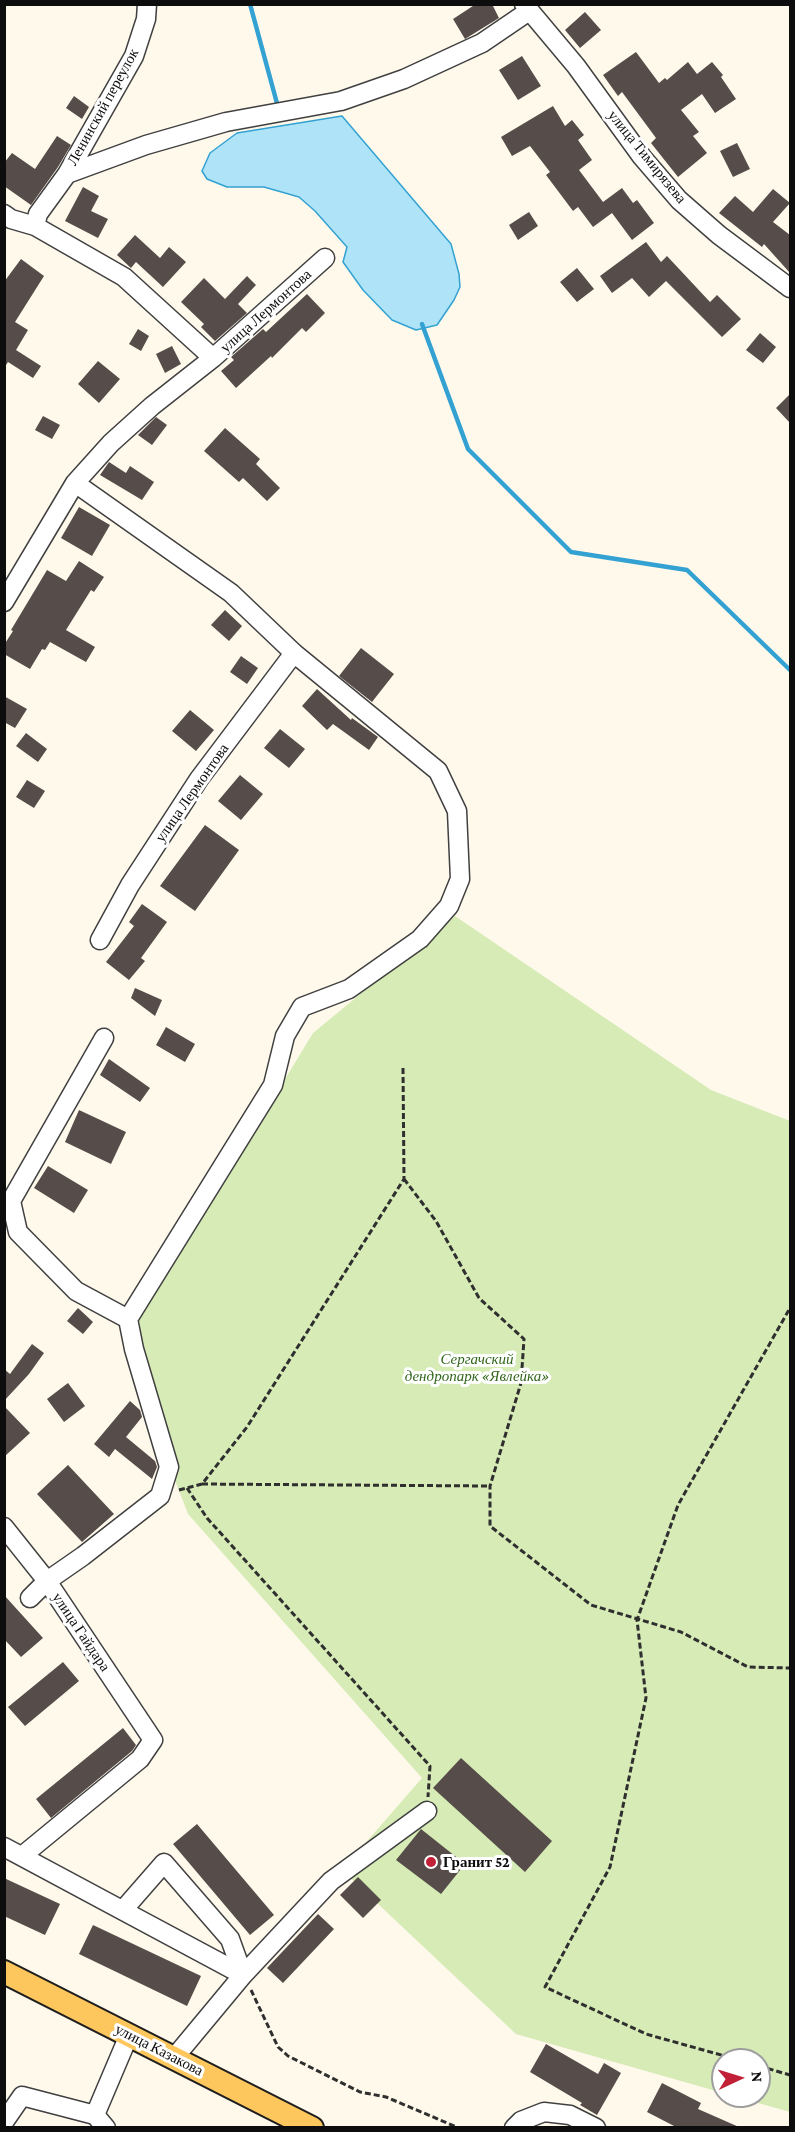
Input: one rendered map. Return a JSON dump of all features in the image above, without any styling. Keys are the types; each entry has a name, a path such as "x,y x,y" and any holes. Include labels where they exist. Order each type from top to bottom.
{"main road":[{"name":"улица Казакова","path":"4,1972 301,2125"}],"street":[{"name":"Ленинский переулок","path":"35,226 38,214 67,174 135,56 146,19 147,4"},
{"path":"67,174 146,145 226,122 341,101 393,83 482,43 527,8"},
{"name":"улица Тимирязева","path":"527,8 576,66 642,157 679,200 719,235 790,288"},
{"path":"4,214 11,219 35,226 124,277 213,358"},
{"name":"улица Лермонтова","path":"4,602 75,483 111,443 152,406 213,358 325,258"},
{"path":"30,1598 47,1581 160,1496 169,1467 134,1349 128,1319 273,1085 285,1036 302,1007 349,989 420,939 449,906 460,879 457,811 438,771 294,653 231,593 75,483"},
{"name":"улица Лермонтова","path":"100,940 130,885 199,779 294,653"},
{"path":"104,1038 11,1201 18,1232 76,1291 128,1319"},
{"name":"улица Гайдара","path":"4,1527 47,1581 153,1740 140,1759 22,1856"},
{"path":"174,2058 243,1975 331,1881 427,1811"},
{"path":"4,1846 243,1975"},
{"path":"123,1910 164,1863 230,1939 243,1975"},
{"path":"4,2122 22,2096 100,2121 129,2035"},
{"path":"514,2127 521,2121 544,2112 570,2115 596,2127"}],"path":[{"path":"202,1484 247,1427 404,1179 403,1068"},
{"path":"404,1179 436,1221 479,1298 524,1339 521,1383 490,1486 490,1526 591,1605 681,1632 748,1667 790,1668"},
{"path":"711,2052 646,2034 545,1987 610,1867 646,1698 637,1620 678,1505 790,1308"},
{"path":"160,1496 202,1484 490,1486"},
{"path":"188,1488 207,1518 430,1766 427,1811"},
{"path":"243,1975 278,2047 288,2056 360,2092 386,2097 459,2127"},
{"path":"771,2069 790,2074"}],"green space":[{"name":"Сергачский дендропарк «Явлейка»","path":"455,916 711,1090 790,1121 790,2112 771,2107 771,2048 711,2048 711,2090 516,2034 342,1870 422,1778 188,1514 123,1346 313,1033"}],"water":[{"path":"342,116 451,244 460,287 437,325 416,330 392,320 363,290 343,262 347,247 315,211 299,197 264,187 227,187 207,179 202,171 210,153 237,133"}],"building":[{"path":"476,4 492,4 499,18 465,39 453,19"},
{"path":"585,12 601,30 580,48 565,30"},
{"path":"636,52 659,83 665,78 667,80 688,62 697,74 712,62 723,75 721,77 736,99 715,113 702,94 681,110 699,132 693,136 707,153 678,177 651,143 656,138 622,92 618,96 603,75"},
{"path":"522,56 541,86 518,100 499,70"},
{"path":"74,96 89,107 82,119 66,108"},
{"path":"553,106 565,126 572,120 584,135 578,140 592,160 579,170 603,202 622,188 633,203 637,200 654,223 632,240 612,213 593,227 578,207 573,211 546,175 550,172 530,146 512,156 501,137"},
{"path":"57,136 71,145 31,205 4,186 4,163 12,153 35,169"},
{"path":"737,143 750,169 733,177 720,151"},
{"path":"83,187 99,196 91,211 108,219 98,238 65,221"},
{"path":"773,189 790,203 773,222 790,235 790,273 764,244 762,247 719,213 735,196 753,212"},
{"path":"529,212 538,226 518,240 509,225"},
{"path":"135,235 160,258 169,247 186,262 163,287 136,262 131,268 117,255"},
{"path":"646,242 661,262 667,256 710,302 717,295 741,319 722,337 666,281 649,297 632,278 612,293 600,276"},
{"path":"21,259 44,276 15,322 28,330 16,350 41,366 33,378 8,362 4,368 4,282"},
{"path":"577,268 594,289 577,302 560,282"},
{"path":"247,276 256,285 238,304 247,313 215,341 201,327 204,324 181,302 204,278 225,299"},
{"path":"307,294 325,313 306,332 302,328 272,358 271,356 236,388 221,371 234,360 231,357 263,329 266,332"},
{"path":"138,329 149,336 141,351 129,344"},
{"path":"760,333 776,347 763,363 746,350"},
{"path":"172,346 181,364 165,373 156,354"},
{"path":"98,361 120,379 99,403 78,384"},
{"path":"790,394 790,423 776,408"},
{"path":"43,416 60,425 52,439 35,430"},
{"path":"156,417 167,425 152,445 138,435"},
{"path":"225,428 260,459 256,464 280,488 267,501 243,478 239,482 204,451"},
{"path":"109,462 126,473 130,466 154,482 142,500 100,475"},
{"path":"79,507 110,525 92,556 61,538"},
{"path":"79,561 104,577 94,592 91,590 66,630 95,647 86,662 50,642 45,650 42,649 30,669 4,654 4,645 13,631 11,630 47,570 66,581"},
{"path":"225,610 242,626 229,641 211,625"},
{"path":"361,648 394,674 372,702 339,676"},
{"path":"241,656 258,668 247,684 230,672"},
{"path":"317,689 351,720 352,718 378,737 369,750 333,724 327,730 302,706"},
{"path":"4,696 27,709 15,728 4,722"},
{"path":"190,710 214,730 196,751 172,731"},
{"path":"280,729 305,749 289,768 264,748"},
{"path":"26,733 47,749 38,762 16,746"},
{"path":"240,775 263,794 241,820 218,801"},
{"path":"27,780 45,791 34,808 16,797"},
{"path":"205,825 239,850 195,911 160,886"},
{"path":"142,904 167,922 141,958 145,961 129,980 106,962 134,926 129,922"},
{"path":"135,988 162,1000 155,1016 131,998"},
{"path":"166,1027 195,1044 185,1062 156,1045"},
{"path":"109,1059 150,1088 140,1102 100,1075"},
{"path":"79,1110 126,1132 111,1164 65,1142"},
{"path":"48,1166 88,1190 74,1213 34,1188"},
{"path":"78,1308 93,1322 83,1334 67,1321"},
{"path":"32,1344 44,1353 29,1374 4,1401 4,1369 10,1374"},
{"path":"68,1383 85,1406 64,1422 47,1399"},
{"path":"130,1401 140,1410 142,1417 126,1437 155,1461 157,1467 152,1479 115,1449 109,1457 94,1444"},
{"path":"4,1406 30,1433 4,1457"},
{"path":"68,1465 114,1514 82,1542 37,1494"},
{"path":"4,1595 43,1638 21,1657 4,1639"},
{"path":"63,1662 79,1681 25,1726 8,1707"},
{"path":"123,1728 136,1745 132,1751 51,1818 36,1799"},
{"path":"461,1758 552,1841 525,1872 433,1788"},
{"path":"197,1824 274,1915 250,1935 173,1844"},
{"name":"Гранит 52","path":"421,1829 465,1864 441,1894 396,1860"},
{"path":"358,1877 381,1900 363,1918 340,1895"},
{"path":"4,1878 60,1904 45,1935 4,1916"},
{"path":"318,1914 334,1929 283,1983 267,1968"},
{"path":"93,1925 201,1976 187,2006 79,1954"},
{"path":"546,2044 598,2074 604,2063 621,2073 597,2115 580,2105 582,2103 530,2072"},
{"path":"662,2083 701,2103 698,2109 739,2127 676,2127 647,2112"}],"waterway":[{"path":"250,4 278,107"},
{"path":"422,324 468,449 571,552 687,570 790,670"}],"place":[{"name":"Гранит 52","path":"431,1862"}]}
